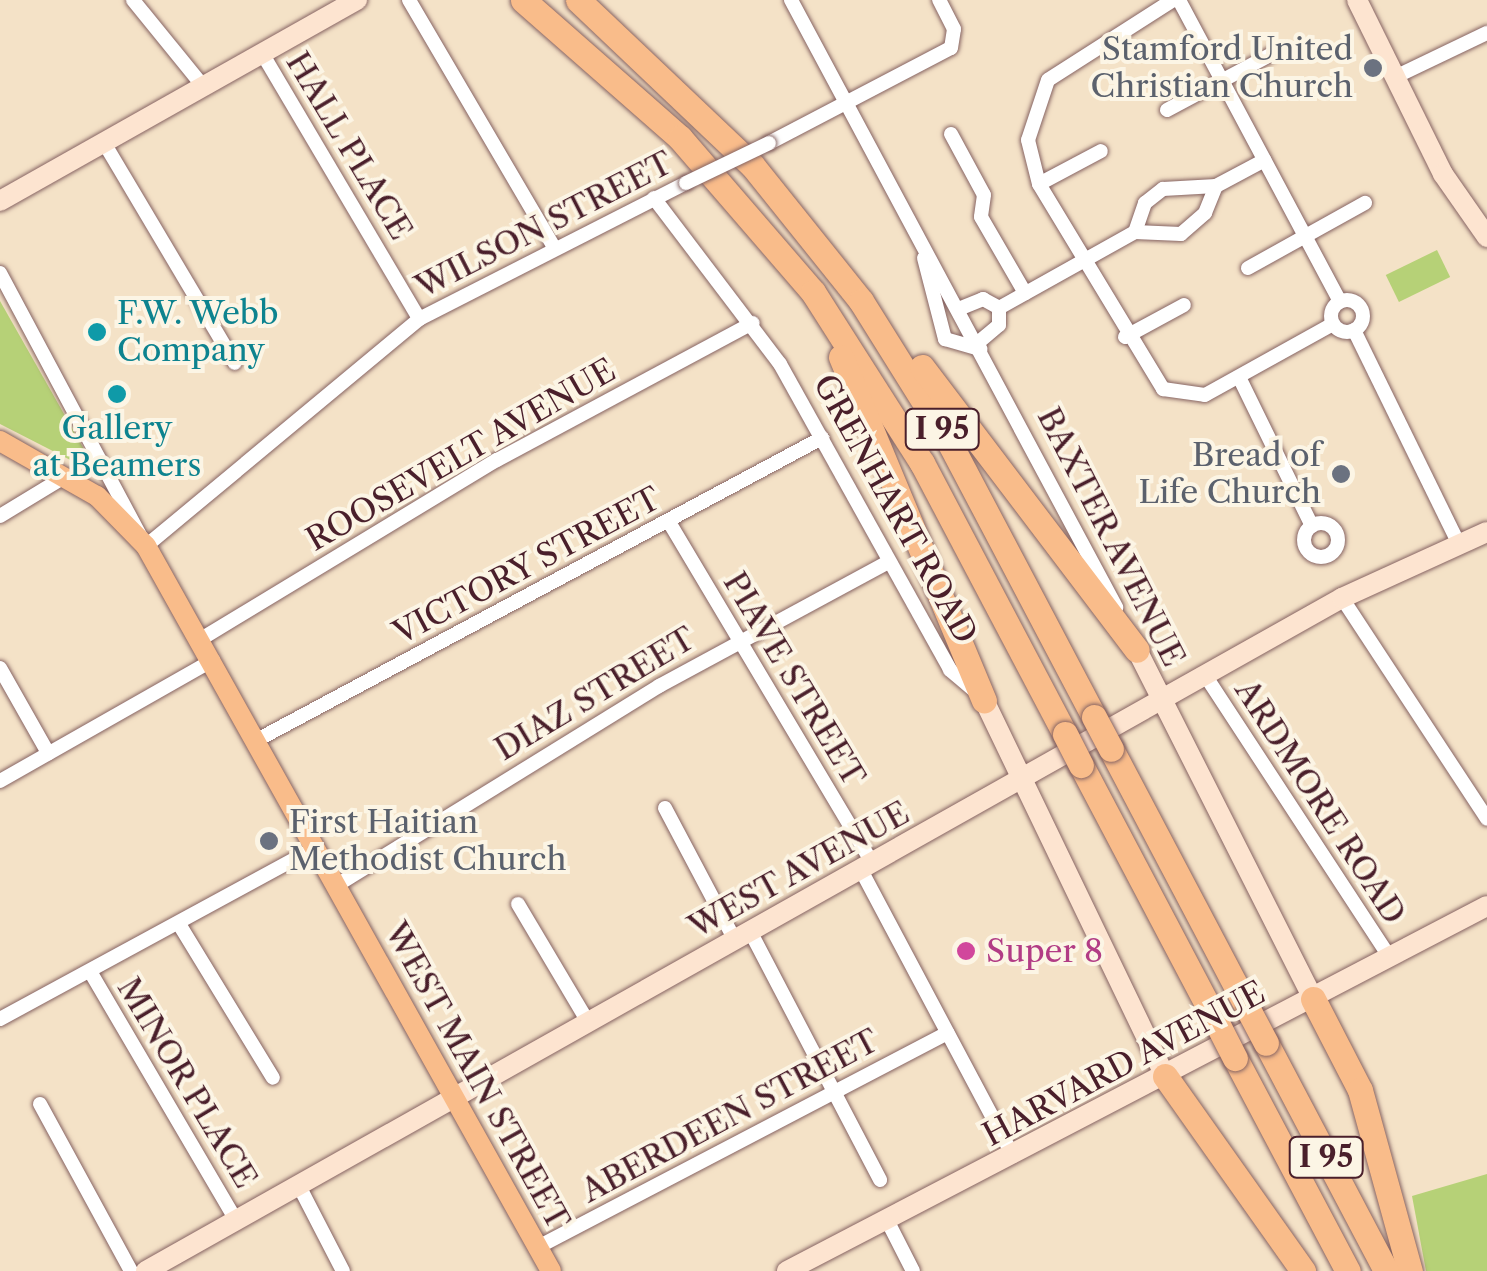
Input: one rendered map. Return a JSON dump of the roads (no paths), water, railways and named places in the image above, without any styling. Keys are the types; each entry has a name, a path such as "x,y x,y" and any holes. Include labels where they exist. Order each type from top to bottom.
{"highway":[{"name":"I 95","path":"523,0 661,119 788,260 902,428 1348,1271"},
{"name":"I 95","path":"578,0 693,103 786,203 928,404 1386,1271"},
{"path":"786,203 884,312 1137,650"},
{"path":"788,260 866,408 984,700"},
{"path":"1313,999 1360,1090 1410,1271"},
{"path":"1165,1076 1304,1271"}],"main road":[{"path":"1357,0 1395,76 1487,237"},
{"path":"0,201 349,2"},
{"name":"WEST MAIN STREET","path":"0,441 97,496 146,546 551,1271"},
{"name":"WEST AVENUE","path":"146,1271 1342,598 1487,532"},
{"name":"BAXTER AVENUE","path":"1137,650 1313,999"},
{"name":"GRENHART ROAD","path":"984,700 1165,1076"},
{"name":"HARVARD AVENUE","path":"786,1271 888,1222 1487,906"}],"street":[{"path":"133,0 202,84"},
{"path":"409,0 554,247"},
{"name":"BAXTER AVENUE","path":"791,0 981,345 1137,650"},
{"name":"WILSON STREET","path":"146,546 419,319 554,247 848,106 955,43 939,0"},
{"path":"1340,302 1334,324 1205,395 1171,393 1147,376 1039,184 1029,154 1036,102 1056,70 1176,0 1224,80 1340,302 1362,312 1354,330"},
{"path":"1395,76 1487,34"},
{"name":"HALL PLACE","path":"262,53 419,319"},
{"path":"1167,110 1270,55"},
{"path":"951,134 984,194 981,217 1024,293"},
{"path":"103,140 235,363"},
{"path":"1039,184 1101,151"},
{"path":"1134,232 1145,203 1168,186 1216,186 1264,160"},
{"path":"999,308 1134,232 1181,234 1206,214 1216,186"},
{"name":"GRENHART ROAD","path":"654,198 752,324 822,438 950,670 984,700"},
{"path":"1248,268 1308,238 1365,202"},
{"path":"908,215 946,339 981,345 999,325 999,308"},
{"path":"0,273 146,546"},
{"path":"960,308 984,299 999,308"},
{"path":"1125,337 1184,304"},
{"name":"ROOSEVELT AVENUE","path":"201,639 496,460 752,324"},
{"path":"1334,324 1354,330 1459,544"},
{"path":"1239,377 1312,526"},
{"name":"VICTORY STREET","path":"257,740 822,438"},
{"path":"97,450 97,496"},
{"path":"0,516 66,476"},
{"name":"PIAVE STREET","path":"669,522 867,867 1013,1156"},
{"name":"DIAZ STREET","path":"337,885 739,642 888,562"},
{"path":"1342,598 1487,819"},
{"path":"0,781 212,660"},
{"path":"0,668 48,753"},
{"name":"ARDMORE ROAD","path":"1206,675 1390,958"},
{"path":"665,808 836,1090 880,1180"},
{"path":"0,1019 315,848"},
{"path":"518,904 588,1022"},
{"path":"179,924 273,1078"},
{"name":"MINOR PLACE","path":"91,973 236,1220"},
{"name":"ABERDEEN STREET","path":"538,1248 948,1033"},
{"path":"40,1104 131,1271"},
{"path":"298,1184 343,1271"},
{"path":"888,1222 913,1271"}],"place":[{"name":"Stamford United Christian Church","path":"1373,68"},
{"name":"F.W. Webb Company","path":"97,332"},
{"name":"Gallery at Beamers","path":"117,394"},
{"name":"Bread of Life Church","path":"1341,474"},
{"name":"First Haitian Methodist Church","path":"269,841"},
{"name":"Super 8","path":"966,951"}]}
